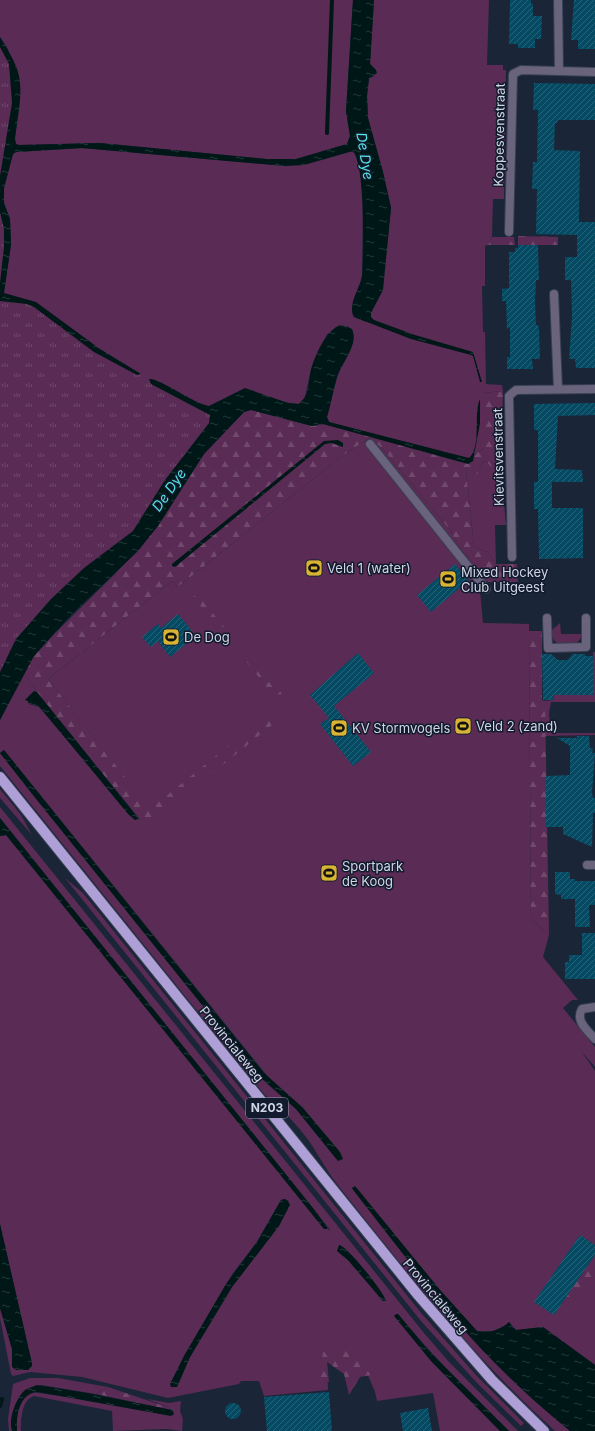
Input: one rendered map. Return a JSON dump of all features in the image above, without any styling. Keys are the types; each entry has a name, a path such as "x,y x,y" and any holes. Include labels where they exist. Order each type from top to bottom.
{"main road":[{"name":"Provincialeweg","path":"0,777 418,1295 487,1374 544,1431"}],"street":[{"path":"558,0 559,71"},
{"name":"Koppesvenstraat","path":"509,232 512,77 515,72 521,70 595,72"},
{"path":"554,294 558,389"},
{"name":"Kievitsvenstraat","path":"512,557 509,396 516,390 595,389"},
{"path":"370,444 486,589"},
{"path":"546,618 548,648 586,647 586,618"},
{"path":"595,1007 582,1009 579,1015 579,1020 595,1039"}],"green space":[{"path":"0,0 353,0 346,111 350,136 347,144 296,159 266,159 100,143 16,144 15,139 19,106 19,82 8,49 0,37"},
{"path":"374,0 489,0 487,65 503,65 503,70 506,70 504,199 493,199 492,236 488,245 485,246 485,286 482,286 483,332 485,332 486,384 502,385 503,391 484,393 484,448 467,460 329,422 327,417 337,378 353,343 354,336 352,330 347,326 327,334 311,369 305,397 299,404 278,400 213,405 209,406 204,412 0,295 4,290 11,245 10,219 4,203 4,188 13,154 16,152 82,148 285,166 350,151 355,153 360,171 363,192 362,276 354,317 366,322 385,263 391,208 368,118 367,96 369,78 373,77 376,70 370,64"},
{"path":"0,41 18,71 11,148 0,194"},
{"path":"0,199 8,237 0,297"},
{"path":"518,236 558,237 558,245 518,245"},
{"path":"492,237 514,237 515,245 488,245"},
{"path":"0,298 24,299 89,346 219,417 127,554 0,681"},
{"path":"503,391 501,468 494,469 484,460 477,475 466,470 474,547 488,552 496,564 517,564 518,582 488,582 458,545 450,530 382,448 369,438 342,456 188,579 177,587 172,581 48,679 150,809 270,712 277,721 146,827 39,695 24,673 34,656 48,640 115,574 158,526 204,454 244,412 251,410 312,426 323,424 467,460 484,448 484,393"},
{"name":"Sportpark de Koog","path":"369,438 382,448 450,530 458,545 487,580 480,590 483,623 529,624 531,919 549,935 543,957 578,1000 572,1000 563,1008 595,1047 595,1067 582,1052 595,1071 595,1365 543,1327 516,1330 504,1326 493,1331 477,1331 440,1290 355,1186 352,1188 459,1324 530,1397 570,1431 555,1431 498,1376 445,1317 340,1188 297,1125 264,1094 0,766 0,753 0,720 24,673 39,695 34,691 25,700 28,701 29,704 39,707 135,820 140,819 150,810 48,679 172,581 177,587 188,579 342,456","holes":["4,750 269,1078 303,1108 319,1129 338,1161 296,1109 261,1078 0,753"]},
{"path":"484,460 494,468 501,468 506,525 495,525 496,564 488,552 474,547 466,469 477,475"},
{"path":"197,594 277,692 281,691 283,694 273,695 214,621 195,600 193,597"},
{"path":"560,623 561,634 582,634 576,643 565,645 559,644 555,641 552,636 552,630"},
{"path":"529,631 542,631 542,700 545,701 549,935 531,919"},
{"path":"593,652 595,652 595,702 551,702 549,713 551,733 595,733 595,735 545,736 545,701 553,700 554,695 593,695"},
{"path":"0,789 21,815 32,835 0,798"},
{"path":"0,807 424,1333 449,1362 518,1431 509,1431 494,1417 438,1359 398,1314 395,1316 431,1361 500,1431 440,1431 433,1393 377,1401 365,1368 327,1362 328,1390 264,1396 259,1381 241,1381 239,1384 168,1398 82,1377 30,1372 13,1376 11,1374 0,1318 0,1308 12,1349 12,1361 32,1366 0,1224 0,836 6,835 44,880 324,1229 331,1231 0,818","holes":["285,1199 288,1201 271,1236 232,1287 190,1357 177,1387 184,1356 233,1273 257,1242 281,1200","339,1245 350,1253 357,1261 386,1301 383,1301 348,1260 338,1252"]},
{"path":"65,878 83,893 422,1314 476,1375 524,1423 521,1426 477,1383 421,1321"},
{"path":"586,1266 595,1270 595,1277 568,1313 559,1307"},
{"path":"346,1349 362,1357 371,1375 360,1377 349,1395 344,1374 327,1362 329,1382 319,1382 323,1352"},
{"path":"30,1378 58,1378 108,1387 96,1394 41,1385 20,1396 13,1412 12,1431 9,1431 8,1419 13,1384"},
{"path":"108,1387 170,1408 172,1410 96,1394"},
{"path":"32,1392 174,1412 170,1408 147,1399 169,1403 181,1401 180,1411 183,1419 182,1431 167,1429 113,1431 112,1411 34,1396 26,1402 24,1406 21,1431 17,1431 19,1409 27,1395"}],"water":[{"name":"De Dye","path":"353,0 374,0 370,64 377,73 369,78 367,96 368,118 391,208 383,290 371,313 371,317 374,320 415,335 473,352 482,382 480,382 473,356 411,339 354,317 352,307 362,276 363,210 360,173 357,159 353,151 304,165 285,166 82,148 16,152 13,154 4,188 4,203 10,219 11,245 4,293 36,302 100,349 141,374 137,375 94,352 34,307 27,304 0,301 4,229 0,212 0,176 12,103 9,64 0,47 0,37 14,61 19,76 20,99 15,139 16,144 100,143 266,159 296,159 347,144 350,136 346,111"},
{"name":"De Dye","path":"341,325 352,329 354,335 352,347 337,377 327,417 329,422 469,458 473,453 475,446 477,413 480,399 480,423 473,461 468,464 323,424 312,426 251,410 244,412 204,454 158,526 138,551 72,614 34,656 0,720 0,672 16,639 51,599 84,568 133,531 165,480 209,423 210,415 151,384 149,379 154,379 202,404 209,406 245,388 288,403 299,404 307,392 311,370 318,351 331,331"},
{"path":"338,440 343,443 343,447 332,443 325,444 175,567 172,566 172,564 324,441"},
{"path":"34,691 37,692 138,818 135,820 128,814 38,705 29,704 28,701 25,700"},
{"path":"4,750 263,1072 303,1108 340,1152 343,1159 338,1161 296,1109 261,1078 0,753"},
{"path":"0,818 313,1208 331,1233 328,1229 324,1229 6,835 0,836"},
{"path":"355,1186 440,1290 477,1331 494,1331 509,1322 516,1330 543,1327 595,1365 595,1431 570,1431 526,1393 498,1366 458,1323 419,1274 354,1191 352,1188"},
{"path":"285,1199 290,1205 279,1226 232,1287 190,1357 177,1387 171,1387 170,1384 184,1356 226,1284 257,1242 281,1200"},
{"path":"0,1224 32,1363 32,1366 28,1370 16,1370 12,1367 12,1349 0,1308"},
{"path":"339,1245 350,1253 365,1270 386,1301 383,1301 348,1260 337,1251"},
{"path":"398,1314 428,1350 509,1431 500,1431 431,1361 394,1316"},
{"path":"37,1385 87,1393 172,1410 174,1414 171,1416 38,1392 27,1396 23,1401 18,1412 17,1431 12,1431 11,1421 16,1403 25,1390"}],"building":[{"path":"510,0 531,0 531,4 533,4 533,16 542,16 541,39 535,39 535,48 518,48 518,44 509,44"},
{"path":"574,0 595,0 595,49 578,49 578,40 571,40"},
{"path":"534,83 595,84 595,120 558,120 557,123 555,123 554,150 580,151 579,222 595,222 595,368 576,368 575,359 569,359 572,316 571,280 565,280 565,257 577,257 577,235 536,234 537,189 532,189 533,162 537,162 538,110 533,110"},
{"path":"518,245 538,245 539,280 536,280 535,300 536,325 538,325 539,328 540,359 532,359 533,369 507,369 507,357 510,357 510,327 507,329 506,301 502,301 502,289 509,288 509,252 515,252 515,248 518,248"},
{"path":"595,403 595,415 558,416 555,469 582,470 583,482 552,482 552,508 583,508 583,558 539,559 538,509 534,509 534,482 538,482 538,430 534,430 534,404"},
{"path":"455,564 469,580 431,612 417,595"},
{"path":"178,614 196,636 170,657 158,641 151,647 142,637 158,624 161,628"},
{"path":"358,653 374,673 334,706 371,752 353,766 320,724 329,718 310,695"},
{"path":"542,654 551,654 558,660 567,660 573,654 593,656 593,695 553,695 554,700 543,700"},
{"path":"577,736 589,736 590,748 593,748 592,753 595,753 592,793 593,798 595,798 595,813 593,813 592,847 563,834 563,827 546,827 546,776 570,775 570,746 557,738 577,738"},
{"path":"555,872 570,872 570,879 575,879 575,881 595,881 595,905 589,905 590,927 575,927 575,899 561,899 561,895 555,894"},
{"path":"582,933 595,933 595,979 565,979 565,962 569,962 569,955 582,955"},
{"path":"580,1235 595,1245 595,1255 554,1315 534,1302"},
{"path":"329,1392 332,1431 267,1431 264,1397"},
{"path":"230,1403 236,1403 241,1408 239,1417 236,1419 230,1419 225,1414 225,1408"},
{"path":"428,1408 432,1431 403,1431 400,1413"}],"waterway":[{"path":"327,133 332,0"},
{"path":"0,1406 2,1399"}],"place":[{"name":"Veld 1 (water)","path":"314,568"},
{"name":"Mixed Hockey Club Uitgeest","path":"448,579"},
{"name":"De Dog","path":"171,637"},
{"name":"Veld 2 (zand)","path":"463,726"},
{"name":"KV Stormvogels","path":"339,728"},
{"name":"Sportpark de Koog","path":"329,873"}]}
